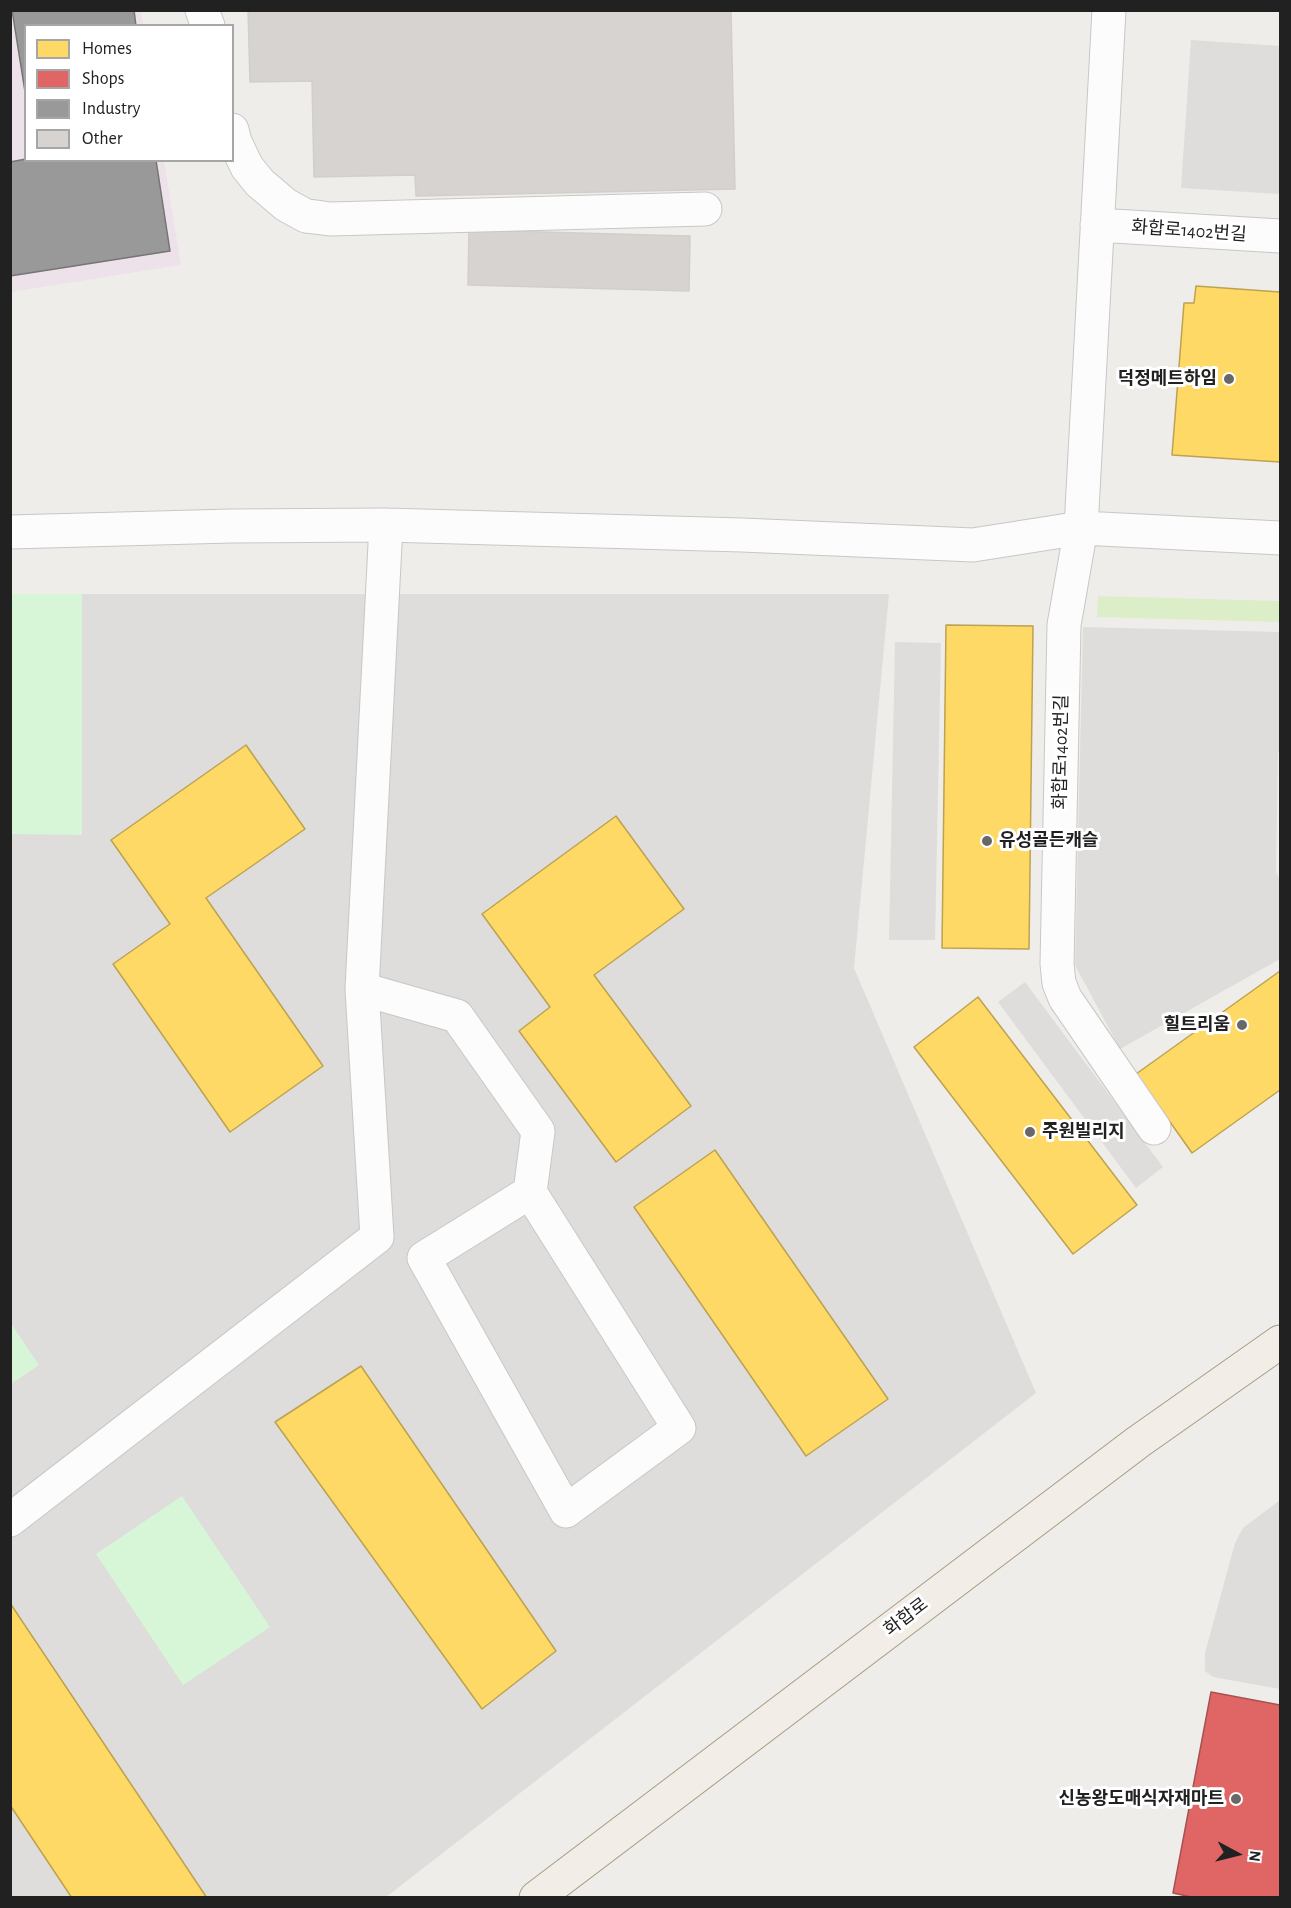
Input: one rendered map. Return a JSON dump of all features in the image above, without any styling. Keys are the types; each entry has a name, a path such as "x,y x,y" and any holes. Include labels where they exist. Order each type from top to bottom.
{"main road":[{"name":"화합로","path":"536,1898 1138,1443 1281,1342"}],"street":[{"name":"화합로1402번길","path":"1109,10 1081,528 1064,625 1057,964 1059,983 1065,998 1154,1128"},
{"path":"234,136 248,167 260,183 286,205 306,216 315,218 705,209"},
{"name":"화합로1402번길","path":"1097,225 1281,236"},
{"path":"10,1520 377,1237 362,989 386,525"},
{"path":"10,532 231,526 386,525 730,534 973,545 1081,528 1281,538"},
{"path":"362,989 457,1016 538,1131 530,1192 679,1428 566,1511 424,1258 530,1192"}],"shaded area":[{"path":"11,11 141,11 143,24 24,24 24,162 164,162 181,265 11,292"},
{"path":"1191,40 1280,46 1280,194 1181,188"},
{"path":"10,594 889,594 854,968 1036,1393 386,1897 11,1897"},
{"path":"1083,627 1280,632 1280,752 1278,752 1276,872 1280,880 1280,959 1120,1049 1075,965"},
{"path":"895,642 941,643 935,940 889,940"},
{"path":"1025,982 1163,1167 1136,1188 998,1002"},
{"path":"1280,1500 1280,1689 1213,1677 1205,1671 1205,1653 1235,1543 1243,1528"}],"green space":[{"path":"11,594 82,594 82,835 11,834"},
{"path":"1098,596 1280,601 1280,622 1097,617"},
{"path":"10,1322 39,1365 11,1384 10,1384"},
{"path":"182,1496 270,1627 183,1685 96,1554"}],"building: Homes":[{"name":"덕정메트하임","path":"1196,286 1280,292 1280,462 1172,455 1184,303 1194,303"},
{"name":"유성골든캐슬","path":"946,625 1033,626 1029,949 942,948"},
{"path":"246,745 305,829 206,898 323,1066 230,1132 113,964 170,924 111,840"},
{"path":"616,816 684,909 594,975 691,1106 616,1162 519,1031 550,1007 482,914"},
{"name":"힐트리움","path":"1280,971 1280,1090 1192,1153 1136,1074"},
{"name":"주원빌리지","path":"978,997 1137,1205 1073,1254 914,1047"},
{"path":"715,1150 888,1399 806,1456 634,1207"},
{"path":"361,1366 556,1651 482,1709 275,1422"},
{"path":"10,1603 207,1898 72,1898 10,1805"}],"building: Shops":[{"name":"신농왕도매식자재마트","path":"1211,1692 1280,1705 1280,1898 1196,1898 1173,1893"}],"building: Industry":[{"path":"12,10 134,10 136,24 24,24 24,85"},
{"path":"24,159 24,162 156,162 170,251 10,276 10,162"}],"building: Other":[{"path":"248,10 731,10 735,189 416,196 415,175 314,177 312,81 250,82"},
{"path":"469,230 690,236 689,291 468,285"}],"place":[{"name":"덕정메트하임","path":"1229,379"},
{"name":"유성골든캐슬","path":"987,841"},
{"name":"힐트리움","path":"1242,1025"},
{"name":"주원빌리지","path":"1030,1132"},
{"name":"신농왕도매식자재마트","path":"1236,1799"}]}
